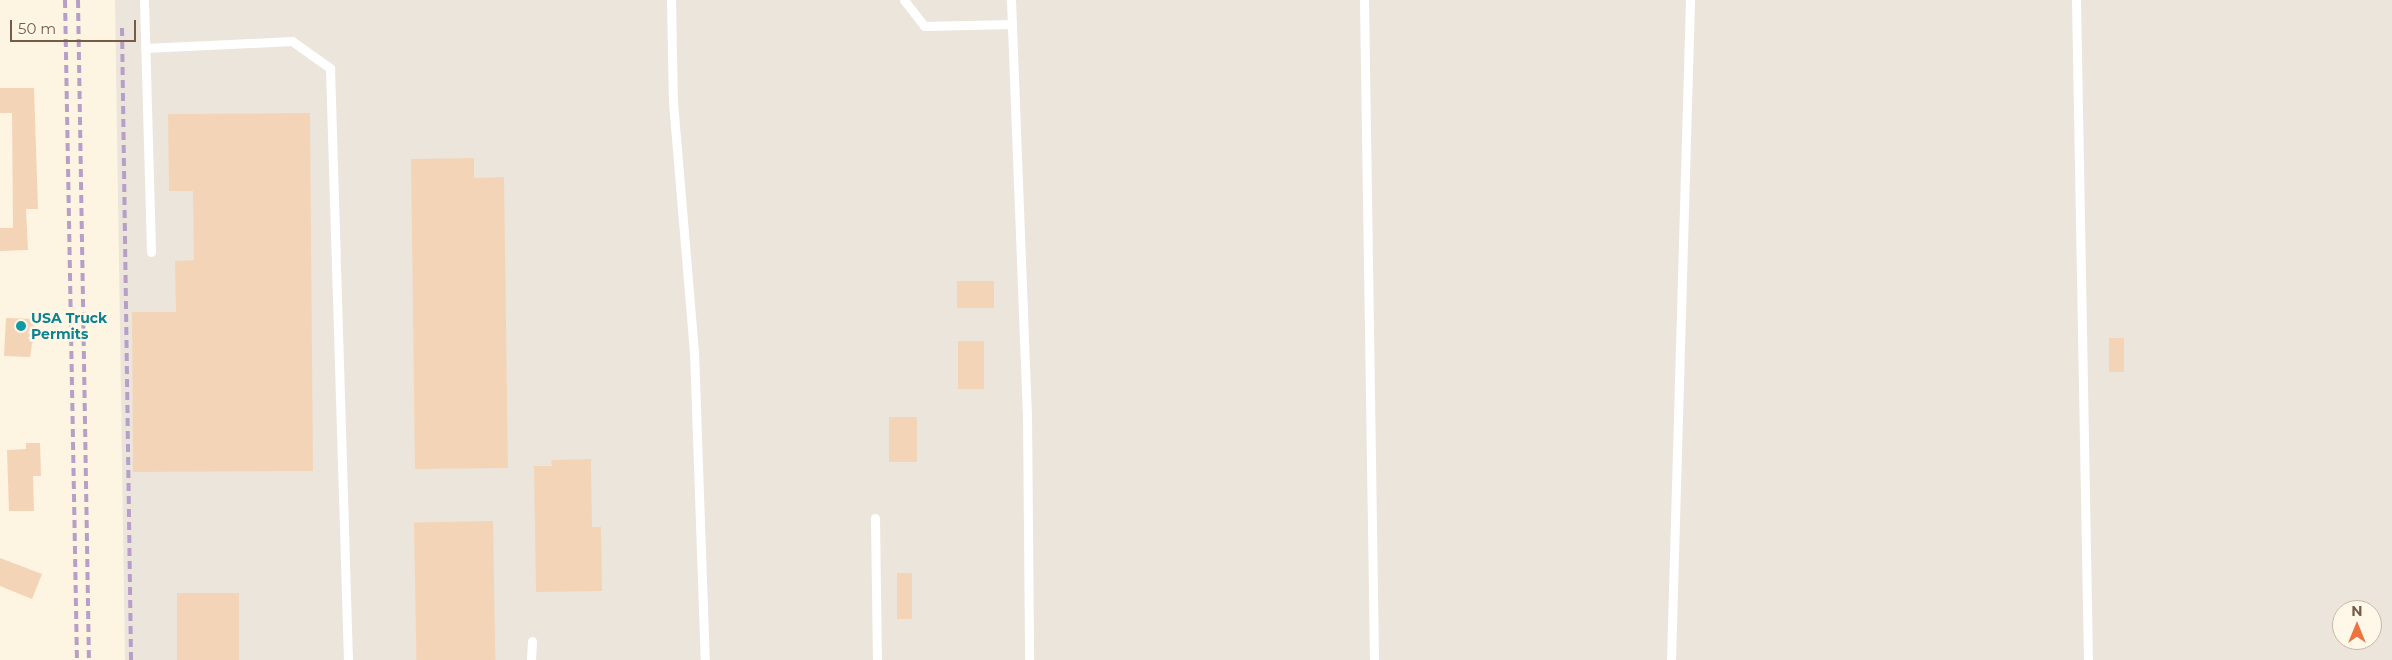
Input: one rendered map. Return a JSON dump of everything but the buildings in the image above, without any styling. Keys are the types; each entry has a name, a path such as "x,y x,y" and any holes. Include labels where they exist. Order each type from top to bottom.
{"lane":[{"path":"144,0 151,252"},
{"path":"671,0 673,102 694,351 705,660"},
{"path":"904,0 924,26 1012,24"},
{"path":"1011,0 1026,415 1030,660"},
{"path":"1364,0 1374,660"},
{"path":"1671,660 1690,0"},
{"path":"2076,0 2088,660"},
{"path":"145,48 292,41 330,68 348,660"},
{"path":"875,518 877,660"},
{"path":"532,641 532,660"}],"shaded area":[{"path":"115,0 2392,0 2392,660 125,660"}],"railway":[{"path":"65,0 77,660"},
{"path":"78,0 89,660"},
{"path":"122,28 131,660"}],"place":[{"name":"USA Truck Permits","path":"21,326"}]}
